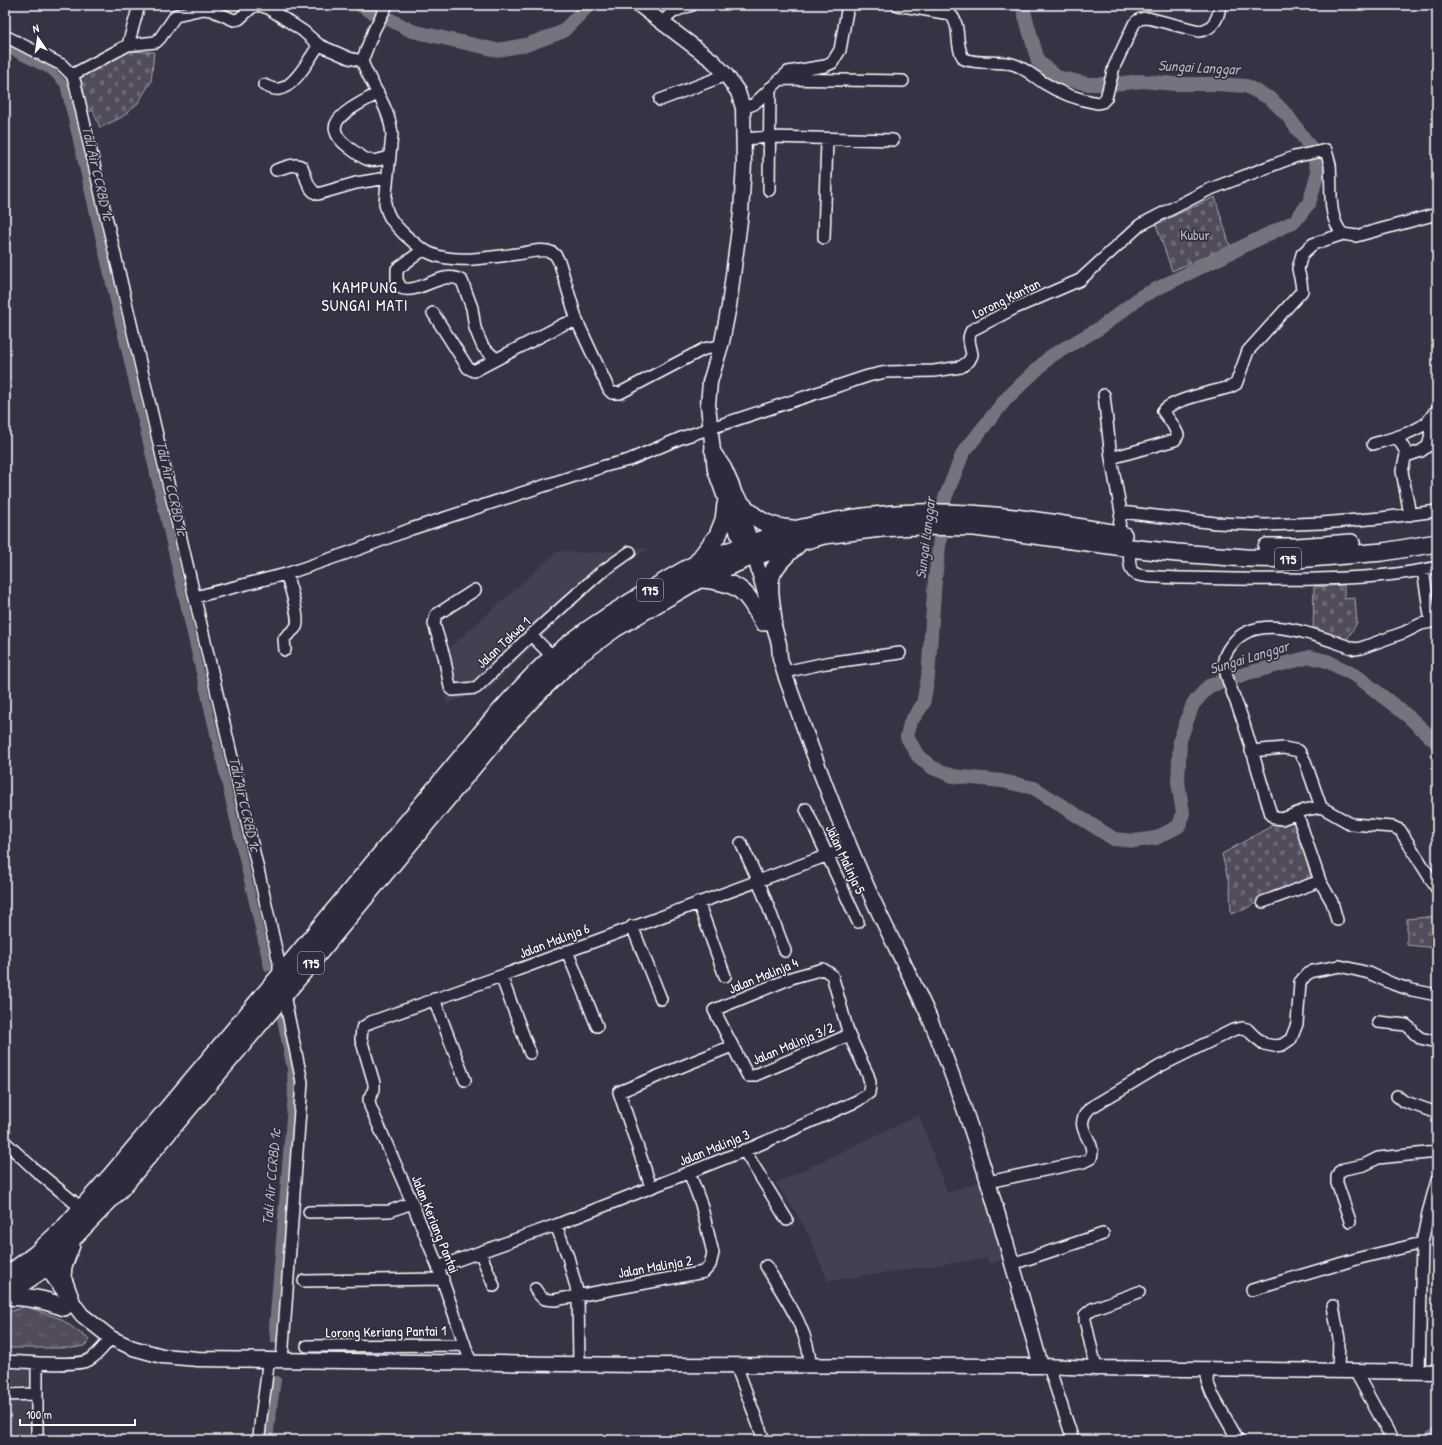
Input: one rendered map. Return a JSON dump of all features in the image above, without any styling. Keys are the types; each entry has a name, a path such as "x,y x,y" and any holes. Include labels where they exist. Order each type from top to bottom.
{"highway":[{"path":"731,501 777,528 799,535 775,567 770,578 768,622 740,589 697,572 718,535 731,501"},
{"name":"175","path":"5,1295 38,1263 65,1227 111,1176 279,977 494,718 553,657 589,629 655,587 749,551 799,535 824,535 915,520 956,520 1006,517 1178,542 1244,547 1297,547 1382,540 1437,532"},
{"name":"175","path":"956,520 975,527 1129,547 1246,558 1297,559 1383,552 1437,543"},
{"name":"175","path":"5,1277 38,1263 73,1239 122,1187 284,995 506,727 534,696 563,668 596,642 662,600 697,572"},
{"path":"5,1295 68,1304 62,1277 63,1266 73,1239"}],"main road":[{"path":"639,5 713,61 726,75 738,92 743,108 744,163 741,213 729,306 721,346 710,382 708,405 709,428 715,470 731,501 749,551 768,622 772,646 780,658 809,743 850,847 869,891 929,1018 953,1078 988,1182 1012,1264 1045,1367"},
{"path":"38,1263 68,1304 110,1338 133,1348 162,1356 198,1359 275,1360 324,1354 366,1361 388,1362 736,1366 1045,1367 1437,1372"}],"street":[{"path":"128,45 139,5"},
{"path":"173,5 173,18"},
{"path":"72,75 128,45 156,42 176,15 203,9 211,10 234,20 239,19 251,8 257,5 262,6 303,31 319,45 349,58 362,61"},
{"path":"387,5 374,30 362,61 366,72 388,113 392,127 385,203 388,214 395,225 423,250 438,256 464,259 534,252 550,252 557,258 560,264 577,321 609,390 612,393 616,394 626,391 704,349 721,346"},
{"path":"664,23 667,16 671,13 692,5"},
{"path":"743,108 754,104 788,72 825,66 832,63 840,50 848,5"},
{"path":"897,5 950,14 955,22 961,55 964,59 971,62 1000,62 1012,64 1022,68 1061,93 1093,102 1102,102 1106,98 1114,67 1134,24 1139,19 1148,18 1159,20 1199,31 1210,28 1213,25 1220,10 1220,5"},
{"path":"5,36 62,65 72,75 79,96 106,208 276,953 279,977"},
{"path":"264,84 277,90 286,87 295,79 319,45"},
{"path":"660,100 726,75"},
{"path":"780,79 903,81"},
{"path":"769,190 770,88"},
{"path":"378,93 340,116 336,124 336,134 340,140 362,158 370,161 390,157"},
{"path":"744,139 893,140"},
{"path":"824,238 827,139"},
{"name":"Lorong Kantan","path":"709,428 868,376 886,372 962,367 970,361 972,355 968,341 969,334 972,330 1015,308 1080,280 1140,225 1208,190 1294,157 1326,150 1330,164 1330,186 1335,224 1343,234"},
{"path":"276,170 299,165 302,167 313,193 318,194 356,183 387,178"},
{"path":"1111,458 1175,440 1178,435 1177,431 1163,411 1166,408 1178,401 1236,384 1248,351 1302,291 1298,269 1302,254 1313,244 1343,234 1356,236 1437,214"},
{"path":"423,250 397,269 397,280 401,288 408,289 440,279 454,277 462,281 472,308 475,328 479,338 483,347 496,359"},
{"path":"433,313 471,370 477,370 564,324 577,321"},
{"path":"1104,395 1111,458 1121,512 1118,534"},
{"path":"1373,444 1397,437 1423,426 1428,422 1433,412 1437,410"},
{"path":"1406,456 1421,451 1428,446 1431,434 1428,422"},
{"path":"195,597 286,574 470,509 605,466 629,460 709,428"},
{"path":"1397,437 1406,456 1402,471 1410,516"},
{"path":"1121,512 1216,523 1266,525 1322,523 1410,516 1437,511"},
{"path":"1129,547 1131,569 1133,573 1137,575 1151,576 1230,580 1325,579 1389,575 1437,567"},
{"name":"Jalan Takwa 1","path":"475,590 436,615 434,624 444,656 450,687 454,690 476,688 600,573 630,552"},
{"path":"1423,570 1434,621 1421,624 1405,632 1355,649 1299,630 1262,627 1252,629 1236,639 1226,653 1223,662 1230,686 1240,711 1271,814 1276,818 1282,818 1314,807 1321,807 1351,824 1393,827 1400,830 1437,889"},
{"path":"285,650 284,638 296,627 297,624 295,608 286,574"},
{"path":"531,636 553,657"},
{"path":"784,672 826,663 900,653"},
{"path":"1251,751 1284,748 1299,752 1305,761 1321,807"},
{"name":"Jalan Malinja 5","path":"806,809 858,922"},
{"path":"1297,813 1320,880 1332,902 1337,920"},
{"path":"741,843 758,880 785,951"},
{"name":"Jalan Malinja 6","path":"369,1099 374,1089 374,1083 361,1039 362,1028 371,1022 501,976 632,926 850,847"},
{"path":"1263,902 1320,880"},
{"path":"698,902 725,976"},
{"path":"632,926 661,999"},
{"path":"567,951 597,1026"},
{"path":"988,1182 1083,1162 1091,1158 1092,1150 1083,1128 1082,1121 1084,1114 1090,1108 1160,1066 1233,1030 1242,1028 1247,1029 1264,1044 1274,1046 1282,1045 1291,1039 1297,1024 1299,1014 1298,1001 1300,982 1306,974 1313,971 1340,966 1369,973 1393,984 1412,990 1437,995"},
{"name":"Jalan Malinja 4","path":"732,1046 714,1010 794,977 823,969"},
{"name":"Jalan Malinja 3","path":"438,1267 556,1225 744,1150 857,1101 869,1093 870,1082 868,1075 849,1035 832,975 823,969"},
{"path":"501,976 530,1053"},
{"path":"259,1440 260,1420 268,1376 275,1360 302,1082 284,995"},
{"path":"434,999 465,1080"},
{"path":"1378,1022 1406,1025 1420,1038 1437,1042"},
{"name":"Jalan Malinja 3/2","path":"732,1046 748,1076 753,1076 849,1035"},
{"path":"651,1187 620,1092 732,1046"},
{"path":"1397,1096 1403,1100 1437,1113"},
{"name":"Jalan Keriang Pantai","path":"369,1099 373,1114 443,1279 471,1363"},
{"path":"5,1142 34,1169 81,1208"},
{"path":"744,1150 787,1220"},
{"path":"1350,1220 1336,1183 1336,1177 1339,1172 1344,1169 1364,1165 1378,1158 1437,1152"},
{"name":"Jalan Malinja 2","path":"578,1295 704,1272 710,1265 713,1253 701,1204 688,1172"},
{"path":"1419,1372 1422,1243 1437,1180"},
{"path":"309,1212 390,1211 412,1203"},
{"path":"556,1225 568,1257 578,1295 579,1364"},
{"path":"1012,1264 1103,1234"},
{"path":"1252,1290 1360,1258 1422,1243"},
{"path":"480,1252 494,1286"},
{"path":"766,1266 797,1319 810,1354 810,1366"},
{"path":"304,1281 443,1279"},
{"path":"535,1289 545,1300 555,1300 578,1295"},
{"path":"1096,1368 1085,1315 1092,1309 1139,1292"},
{"path":"1333,1306 1339,1339 1338,1371"},
{"path":"5,1362 70,1364 88,1361 98,1353 110,1338"},
{"name":"Lorong Keriang Pantai 1","path":"307,1346 324,1354 366,1347 465,1345"},
{"path":"388,1346 388,1362"},
{"path":"366,1347 366,1361"},
{"path":"37,1363 37,1440"},
{"path":"736,1366 764,1440"},
{"path":"1045,1367 1073,1440"},
{"path":"1208,1369 1207,1381 1212,1394 1238,1440"},
{"path":"1355,1371 1390,1435"},
{"path":"5,1395 37,1394"}],"shaded area":[{"path":"648,548 581,599 487,691 447,703 437,659 558,551 588,553"},
{"path":"919,1115 947,1193 981,1181 1004,1259 989,1264 987,1258 828,1281 809,1236 797,1214 776,1183"},
{"path":"43,1369 45,1434 5,1435 5,1370"}],"green space":[{"path":"120,51 154,52 151,82 138,103 122,117 100,128 93,110 84,114 75,77"},
{"name":"Kubur","path":"1215,197 1230,246 1172,271 1156,224"},
{"path":"1344,585 1344,599 1355,598 1357,623 1344,644 1313,633 1314,587"},
{"path":"1292,819 1295,824 1313,882 1267,897 1243,910 1231,914 1230,888 1222,854 1275,824"},
{"path":"1437,916 1437,948 1407,945 1407,919"},
{"path":"25,1306 61,1319 90,1340 84,1346 73,1348 5,1348 5,1314"}],"waterway":[{"path":"360,5 372,12"},
{"path":"389,19 412,31 497,50 526,45 562,32 589,5"},
{"name":"Sungai Langgar","path":"1022,5 1038,61 1057,77 1088,84 1113,84 1142,81 1175,84 1246,86 1271,99 1287,115 1311,148 1318,172 1309,203 1295,221 1142,296 1100,328 1051,356 1006,399 963,453 945,498 935,579 928,677 923,704 910,723 907,737 918,756 933,768 953,776 1002,781 1034,788 1114,839 1135,841 1156,838 1179,826 1183,813 1178,782 1180,740 1193,704 1209,686 1248,673 1310,657 1327,661 1358,677 1409,717 1437,743"},
{"name":"Tali Air CCRBD 1c","path":"5,48 51,71 64,84 268,967"},
{"name":"Tali Air CCRBD 1c","path":"274,1339 273,1327 292,1093 291,1069 281,1019"},
{"name":"Tali Air CCRBD 1c","path":"269,1440 277,1380"},
{"name":"Sungai Langgar","path":"1430,1440 1437,1433"}],"district":[{"name":"KAMPUNG SUNGAI MATI","path":"365,296"}]}
